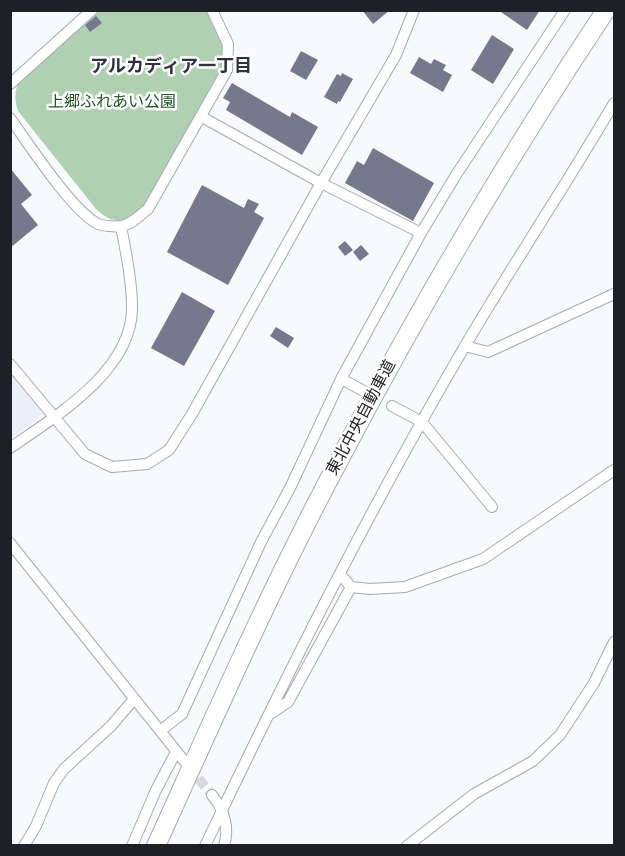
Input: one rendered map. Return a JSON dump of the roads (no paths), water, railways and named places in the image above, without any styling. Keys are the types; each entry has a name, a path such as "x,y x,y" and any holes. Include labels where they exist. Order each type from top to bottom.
{"highway":[{"name":"東北中央自動車道","path":"156,846 237,668 340,458 445,268 565,72 606,10"},
{"name":"東北中央自動車道","path":"166,846 276,608 349,461 401,364 512,171 615,13"}],"street":[{"path":"10,84 92,10"},
{"path":"10,118 43,165 81,210 99,225 121,226 136,220 148,209 227,70 228,44 212,10"},
{"path":"10,363 84,453 111,467 147,464 169,450 192,414 321,183 396,56 414,10"},
{"path":"160,731 182,714 261,542 290,488 341,379 421,233 456,175 565,10"},
{"path":"206,846 269,714 340,574 422,422 465,346 615,103"},
{"path":"202,117 321,183 421,233"},
{"path":"10,448 53,418 88,389 113,364 127,340 132,310 128,264 121,226"},
{"path":"465,346 488,352 615,294"},
{"path":"341,379 362,390"},
{"path":"392,406 422,422 492,507"},
{"path":"340,574 351,587 370,589 405,586 483,559 615,470"},
{"path":"10,543 185,762"},
{"path":"269,714 288,702 351,587"},
{"path":"407,846 474,794 533,761 560,735 594,682 615,642"},
{"path":"24,846 36,826 54,783 64,769 111,726 134,699"},
{"path":"132,846 156,790 176,752"},
{"path":"212,795 223,808 227,834 224,846"}],"tunnel":[{"path":"189,767 212,795"}],"district":[{"name":"アルカディア一丁目","path":"171,68"}],"park label":[{"name":"上郷ふれあい公園","path":"112,103"}]}
